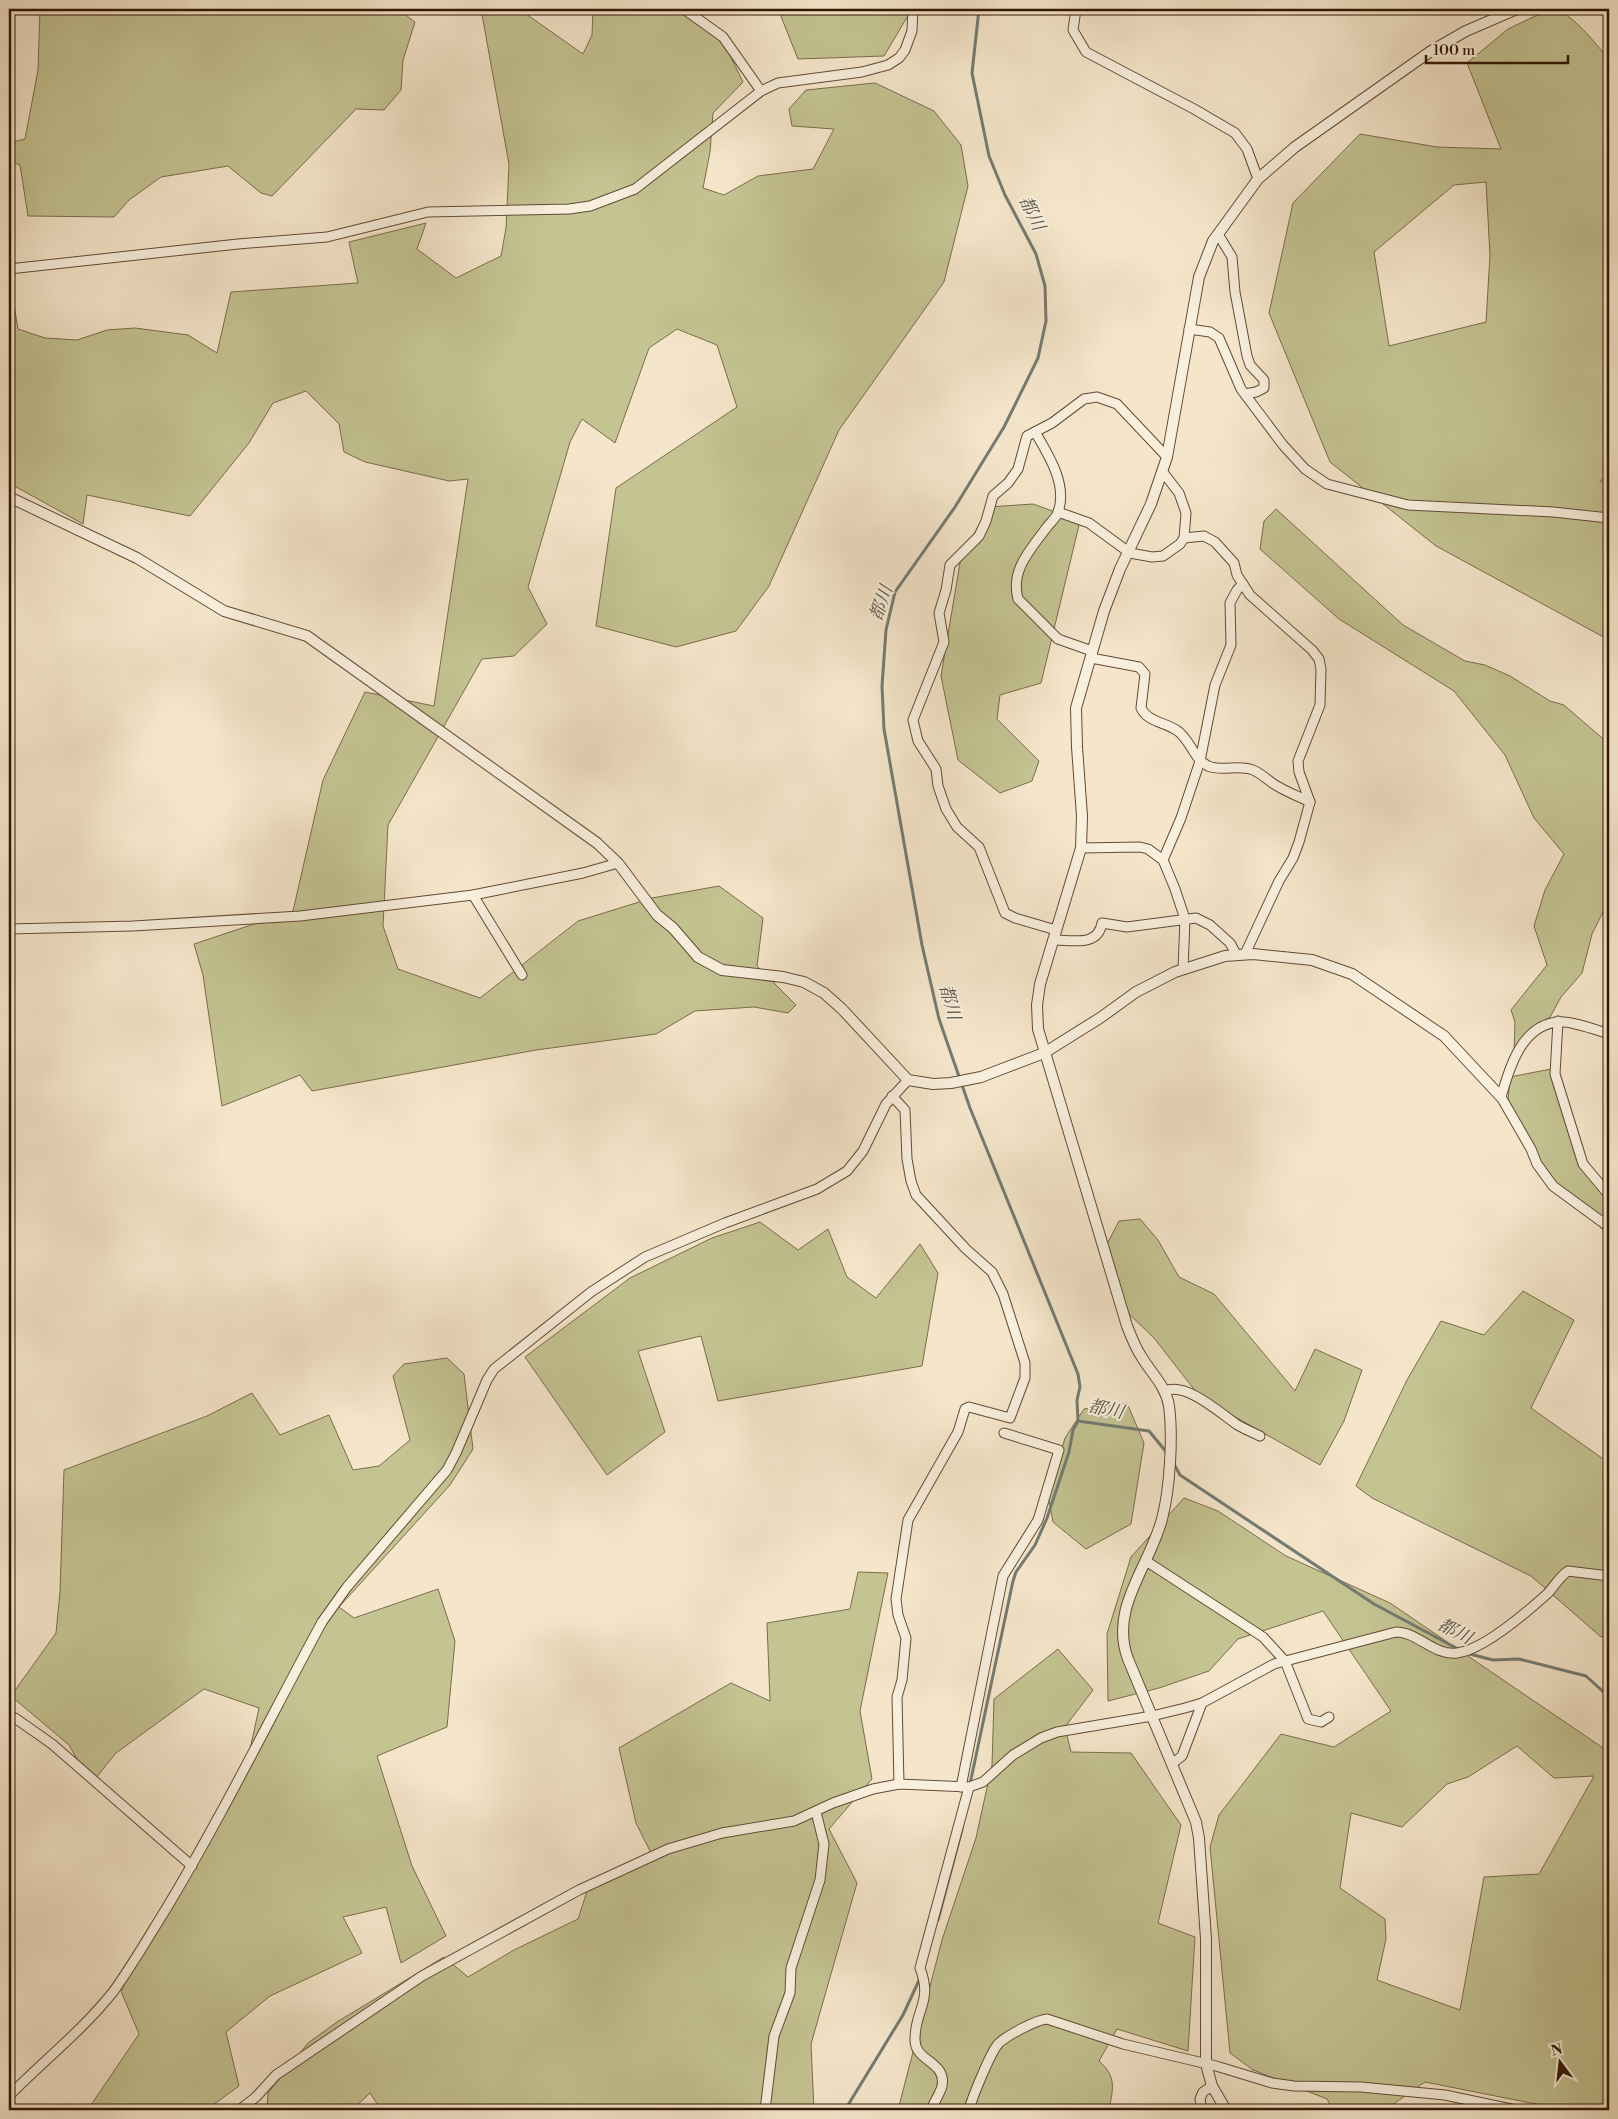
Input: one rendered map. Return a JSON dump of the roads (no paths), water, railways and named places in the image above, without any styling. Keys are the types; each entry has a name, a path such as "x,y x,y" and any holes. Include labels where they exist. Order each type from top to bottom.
{"street":[{"path":"684,9 723,38 761,91"},
{"path":"9,269 327,236 428,212 569,209 590,206 634,189 761,91 778,83 862,72 888,65 899,58 905,50 912,31 913,9"},
{"path":"1076,9 1073,30 1086,52 1194,109 1235,133 1247,149 1258,178"},
{"path":"1226,2110 1212,2086 1206,2064 1206,1939 1199,1838 1196,1822 1128,1659 1121,1635 1125,1608 1161,1521 1167,1493 1170,1422 1165,1391 1141,1357 1127,1326 1038,1029 1036,1005 1055,935 1075,876 1081,848 1082,816 1076,747 1076,708 1114,586 1151,504 1167,457 1199,277 1205,257 1218,234 1258,178 1295,147 1431,51 1466,31 1517,9"},
{"path":"1218,234 1232,257 1235,292 1247,356 1250,365 1264,380 1264,388 1245,394"},
{"path":"1189,329 1210,332 1219,338 1230,369 1245,394 1282,445 1305,469 1327,484 1408,505 1553,512 1609,518"},
{"path":"1167,457 1117,404 1097,397 1084,399 1052,423 1027,436 1018,469 1008,483 992,496 986,521 979,536 950,564 946,590 939,613 944,642 913,720 918,741 936,768 938,786 946,808 957,827 979,847 1005,913 1055,935 1084,940 1096,937 1100,933 1102,923 1127,927 1196,918 1210,924 1241,954"},
{"path":"1035,432 1055,470 1060,494 1058,512 1022,560 1016,592 1022,604 1032,611 1058,639 1092,654 1139,667 1144,674 1141,708 1144,713 1148,718 1172,726 1180,733 1200,761 1214,768 1245,768 1254,770 1278,787 1310,802"},
{"path":"1058,512 1089,523 1130,553 1152,558 1163,556 1180,544 1184,538 1185,505 1176,487 1162,471"},
{"path":"9,498 137,558 224,611 307,636 597,843 618,863 656,915 673,928 698,957 722,970 783,977 804,982 824,993 842,1009 908,1080 934,1084 968,1081 1044,1053 1100,1018 1136,992 1183,969 1212,959 1241,954 1312,960 1352,974 1444,1036 1501,1097 1531,1149 1537,1164 1553,1186 1609,1227"},
{"path":"1184,538 1204,536 1214,542 1234,563 1243,584 1272,616 1302,639 1319,659 1320,705 1298,761 1299,772 1310,802 1296,850 1241,954"},
{"path":"1163,860 1181,818 1200,761 1215,685 1231,645 1230,603 1243,584"},
{"path":"1081,848 1140,847 1148,849 1163,860 1185,919 1183,969"},
{"path":"9,929 133,926 300,916 473,895 584,873 618,863"},
{"path":"473,895 522,975"},
{"path":"1501,1097 1512,1061 1524,1043 1542,1026 1558,1021 1609,1034"},
{"path":"1558,1021 1555,1074 1583,1164 1609,1194"},
{"path":"9,2096 44,2060 58,2051 88,2021 114,1991 192,1866 322,1622 347,1587 446,1470 456,1453 487,1380 494,1370 591,1292 644,1257 725,1223 817,1189 847,1171 863,1150 892,1096 908,1080"},
{"path":"892,1096 905,1110 907,1159 916,1195 966,1249 992,1272 1003,1294 1025,1363 1025,1378 1010,1418 969,1407 965,1409 958,1432 908,1520 896,1599 898,1615 906,1638 902,1680 897,1697 899,1784"},
{"path":"1165,1391 1171,1388 1192,1394 1239,1425 1260,1436"},
{"path":"931,2110 942,2086 941,2072 934,2063 922,2057 914,2040 926,1988 920,1968 965,1787 1003,1576 1038,1520 1059,1450 1004,1433"},
{"path":"1146,1561 1263,1638 1285,1662 1308,1719 1321,1722 1329,1717"},
{"path":"239,2110 276,2075 422,1976 579,1890 668,1849 722,1833 794,1821 833,1803 873,1789 899,1784 965,1787 984,1782 1013,1755 1041,1738 1057,1732 1152,1716 1202,1703 1274,1664 1396,1632 1414,1635 1426,1644 1457,1653 1484,1642 1512,1624 1568,1571 1609,1576"},
{"path":"1172,1763 1182,1756 1202,1703"},
{"path":"15,1718 52,1744 192,1866"},
{"path":"764,2110 774,2036 790,1993 791,1968 820,1880 824,1844 816,1812"},
{"path":"969,2110 999,2044 1038,2020 1047,2019 1123,2044 1206,2064 1272,2084 1362,2087 1445,2094 1516,2110"},
{"path":"1202,2110 1200,2099 1203,2092 1212,2086"}],"waterway":[{"name":"都川","path":"970,1784 1013,1581 1016,1572 1035,1545 1047,1518 1069,1452 1073,1430 1078,1421 1077,1400 1080,1387 1078,1374 970,1108 939,1019 922,945 884,729 882,686 886,630 895,592 955,507 1004,427 1038,358 1046,321 1045,286 1036,254 1005,195 989,156 972,73 979,9"},
{"name":"都川","path":"1078,1421 1149,1431 1168,1454"},
{"name":"都川","path":"1174,1464 1180,1475 1374,1604 1460,1650"},
{"name":"都川","path":"1466,1653 1493,1660 1519,1659 1586,1676 1609,1697"},
{"path":"938,1920 962,1829"},
{"path":"845,2110 903,2015 921,1976"}]}
